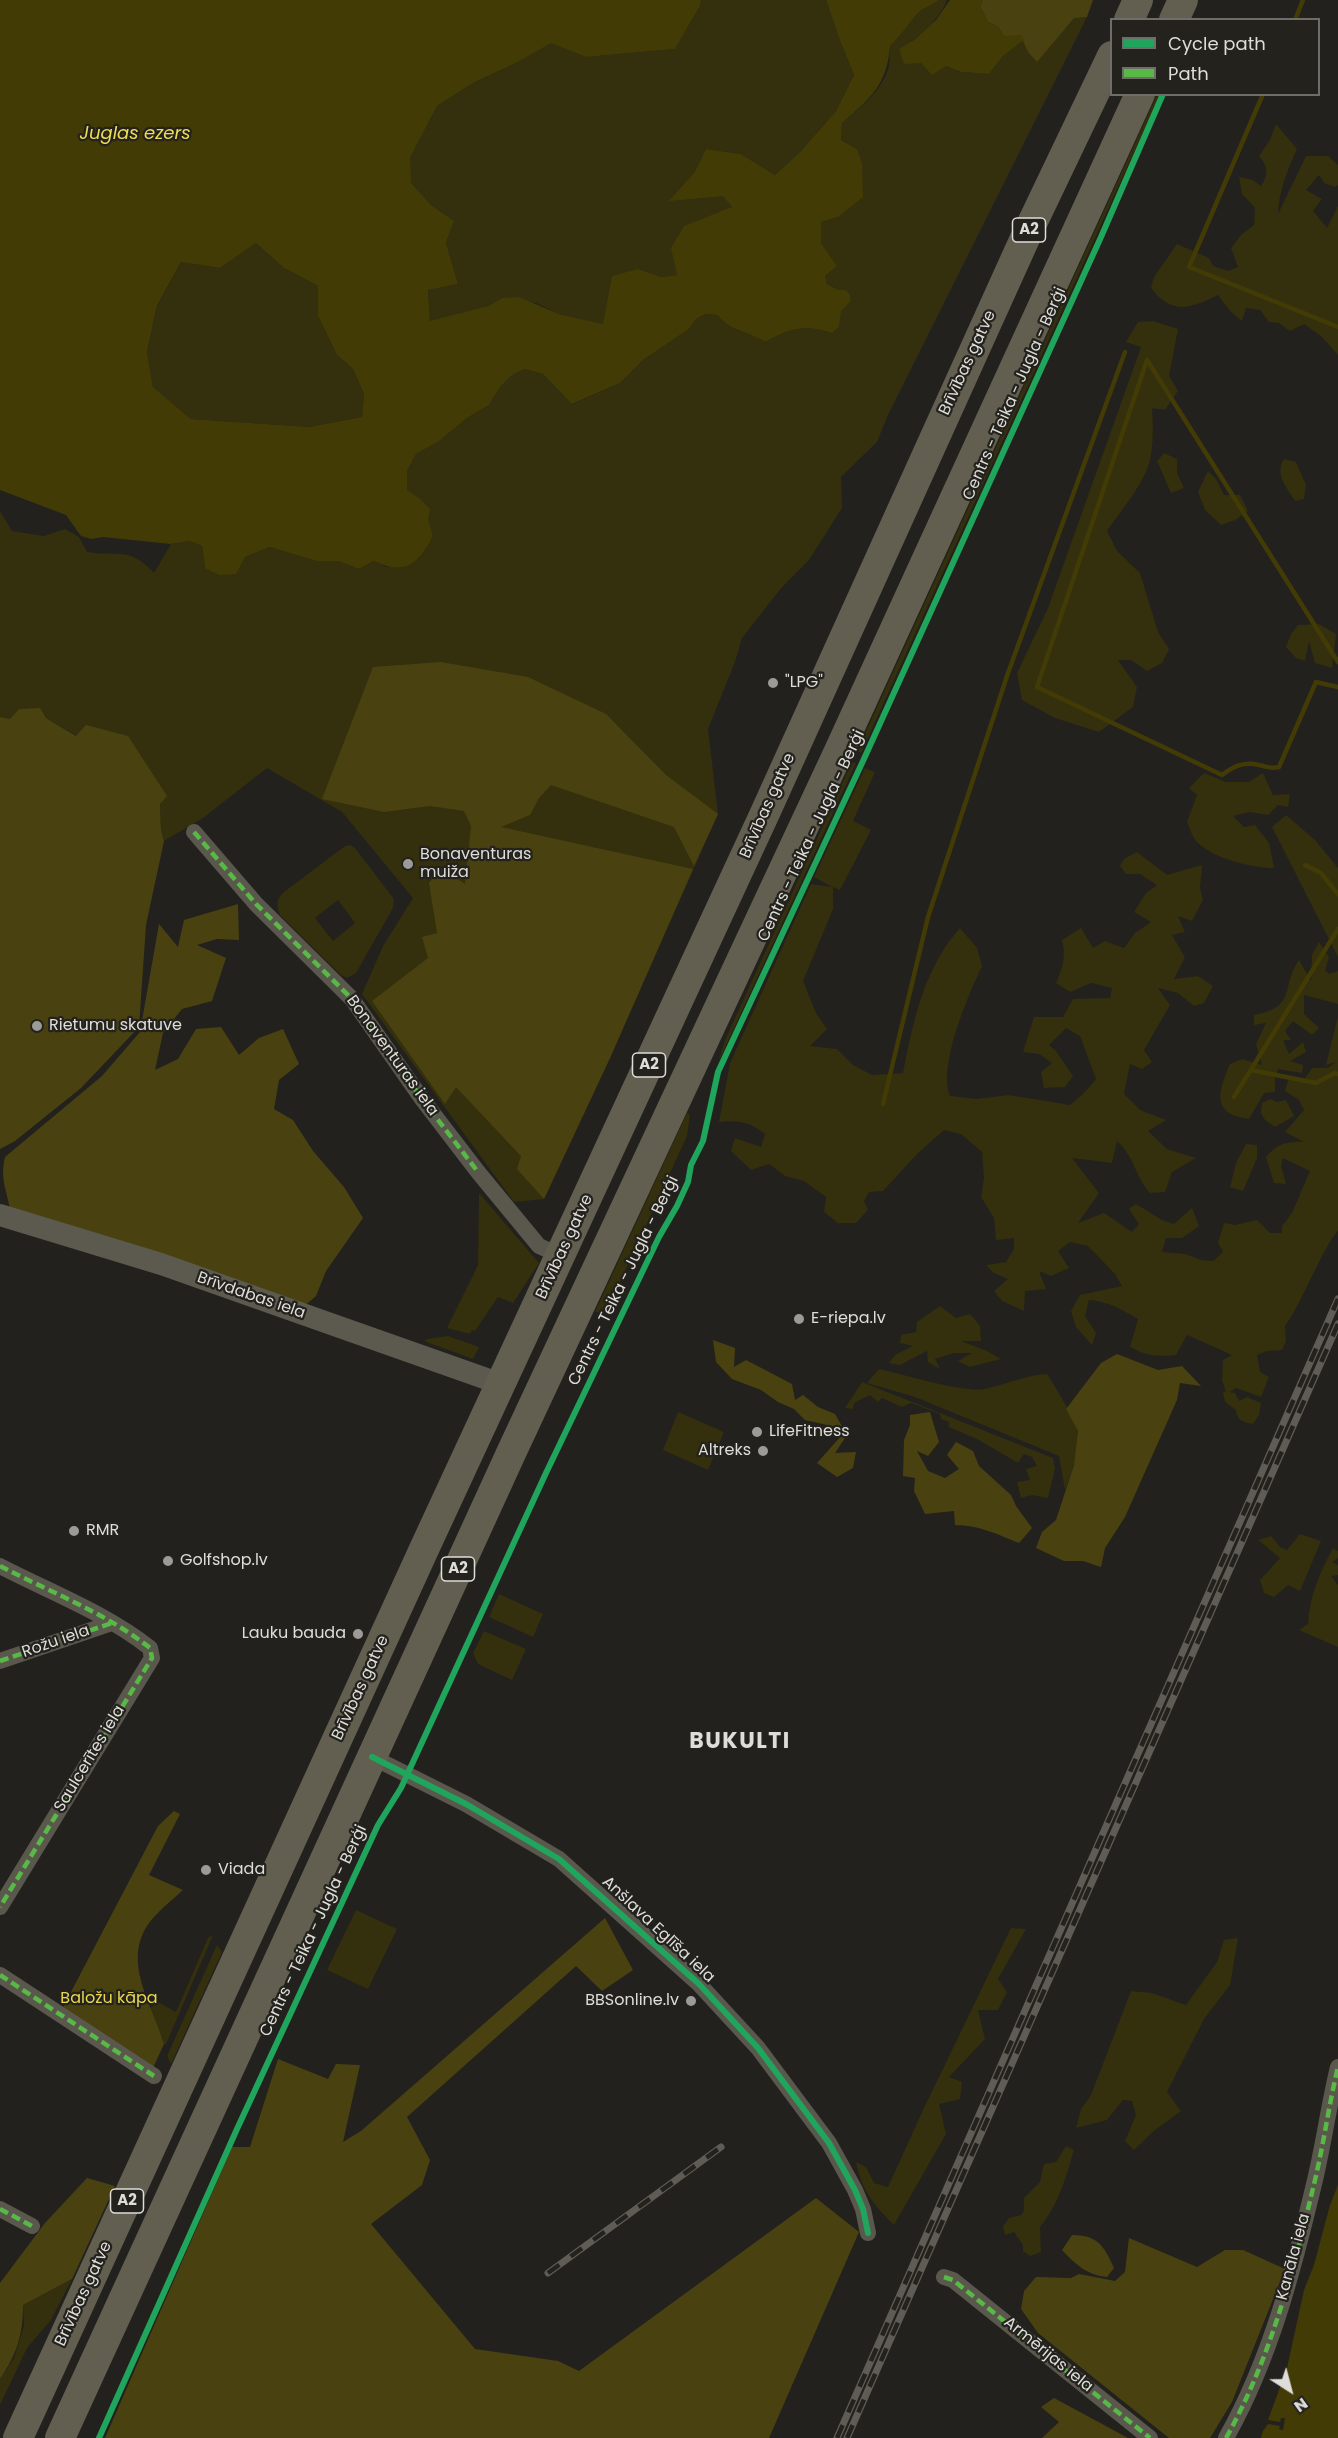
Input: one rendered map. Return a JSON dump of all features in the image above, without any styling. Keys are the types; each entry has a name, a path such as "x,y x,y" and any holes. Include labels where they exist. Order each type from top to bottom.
{"highway":[{"path":"1130,18 1138,0"},
{"path":"1175,18 1183,0"},
{"name":"Brīvības gatve","path":"18,2438 765,813 991,312 1110,60"},
{"name":"A2","path":"60,2438 716,1010 1019,363 1139,96"}],"street":[{"name":"Bonaventuras iela","path":"194,832 256,904 352,999 422,1099 478,1172 539,1246 561,1256"},
{"name":"Brīvdabas iela","path":"0,1215 161,1264 501,1384"},
{"name":"Saulcerītes iela","path":"0,1566 112,1623 150,1648 152,1658 0,1907"},
{"name":"Rožu iela","path":"0,1661 112,1623"},
{"name":"Anšlava Eglīša iela","path":"372,1757 466,1804 559,1859 699,1984 758,2048 829,2144 855,2190 863,2209 868,2233"},
{"path":"0,1974 154,2076"},
{"name":"Kanāla iela","path":"1226,2438 1246,2403 1276,2323 1315,2179 1338,2067"},
{"path":"0,2209 32,2226"},
{"name":"Armērijas iela","path":"944,2277 953,2280 1000,2316 1150,2438"}],"shaded area":[{"path":"701,0 826,0 854,75 836,111 800,152 775,175 741,154 706,149 694,173 724,196 732,207 677,275 661,277 638,269 603,324 559,314 536,303 502,298 488,306 430,322 428,290 458,284 446,243 454,221 431,205 410,183 410,158 437,106 473,83 518,62 551,42 586,57 675,49 700,6"},
{"path":"939,0 947,0 939,15 921,34 899,50 921,63 946,66 961,72 989,74 1003,56 1024,40 1028,52 1037,61 1074,17 1087,17 888,415 877,442 841,477 842,508 809,560 782,587 742,638 735,662 708,729 718,814 610,1058 544,1199 514,1202 362,994 383,946 413,898 342,812 267,768 203,818 164,841 161,830 160,804 77,736 46,718 0,717 0,511 12,531 44,536 65,529 79,537 87,552 130,556 154,573 171,544 190,541 202,546 205,568 245,557 270,547 316,561 338,561 359,569 375,561 386,567 419,558 433,536 419,498 407,491 407,471 416,454 438,442 467,418 489,405 500,387 512,375 525,369 543,374 573,404 620,383 643,360 689,329 696,319 705,314 718,315 739,331 754,335 765,342 782,333 797,329 805,328 832,333 841,311 851,301 850,295 827,284 825,276 837,266 821,243 821,222 838,217 857,149 841,140 842,123 870,98 882,83 889,66 890,46 918,13"},
{"path":"1157,96 1160,96 861,753 857,751"},
{"path":"1276,124 1297,149 1284,181 1278,214 1306,156 1328,156 1338,165 1338,185 1335,187 1324,183 1319,175 1306,190 1322,199 1313,211 1327,228 1338,206 1338,355 1321,336 1304,324 1290,331 1279,323 1269,322 1260,310 1246,308 1242,321 1230,311 1218,295 1190,306 1174,306 1159,297 1151,288 1154,277 1177,244 1209,258 1213,266 1228,271 1238,267 1231,248 1241,235 1254,225 1255,208 1242,194 1239,177 1253,180 1261,186 1266,170 1259,156 1270,140"},
{"path":"256,243 284,268 318,286 318,316 337,355 353,369 364,394 363,417 309,427 191,419 153,387 147,352 157,307 181,262 220,268"},
{"path":"1153,321 1178,329 1169,376 1178,391 1165,410 1152,408 1153,429 1149,464 1136,490 1107,531 1117,551 1140,573 1158,632 1169,649 1162,663 1147,671 1131,660 1118,660 1137,687 1133,707 1099,732 1055,718 1022,700 1017,673 1048,608 1141,347 1126,342 1138,322"},
{"path":"1164,453 1177,459 1177,473 1184,488 1171,493 1157,461"},
{"path":"1284,459 1296,462 1306,485 1304,499 1295,501 1285,486 1280,470"},
{"path":"1208,471 1216,479 1224,495 1240,495 1248,511 1235,520 1221,525 1205,510 1198,492"},
{"path":"1319,624 1336,634 1332,668 1315,663 1309,641 1305,661 1296,658 1286,647 1291,634 1298,625"},
{"path":"852,762 856,763 718,1063 725,1040"},
{"path":"865,768 875,772 853,821 871,830 840,890 833,887 833,909 803,981 816,1013 827,1029 810,1046 837,1049 853,1065 872,1075 903,1073 916,1015 929,978 937,960 960,928 977,948 982,966 969,995 951,1049 947,1083 950,1096 977,1099 1009,1095 1070,1105 1096,1079 1080,1036 1066,1028 1049,1045 1056,1051 1073,1076 1065,1087 1044,1088 1041,1072 1052,1063 1039,1054 1023,1052 1034,1017 1063,1017 1073,999 1110,998 1112,988 1091,983 1070,992 1056,983 1063,962 1062,940 1081,928 1093,948 1105,941 1124,948 1135,933 1151,922 1134,912 1146,893 1157,885 1140,874 1126,874 1120,866 1124,859 1137,852 1167,875 1202,865 1200,888 1203,900 1192,921 1178,916 1185,932 1172,935 1185,957 1174,979 1198,976 1213,986 1204,1003 1194,1006 1178,993 1158,988 1170,1005 1144,1050 1152,1062 1142,1069 1130,1064 1124,1094 1140,1110 1166,1120 1148,1131 1167,1149 1196,1158 1172,1172 1165,1192 1150,1193 1128,1154 1117,1141 1112,1163 1072,1158 1099,1193 1078,1223 1104,1213 1132,1232 1139,1224 1129,1209 1136,1204 1162,1220 1174,1224 1192,1208 1199,1226 1182,1238 1166,1238 1162,1252 1185,1254 1201,1260 1213,1261 1223,1252 1218,1243 1224,1223 1235,1225 1257,1220 1270,1233 1282,1233 1282,1226 1292,1213 1310,1171 1283,1158 1281,1166 1286,1184 1274,1183 1266,1157 1283,1144 1304,1142 1285,1132 1304,1110 1299,1100 1285,1091 1289,1077 1304,1080 1312,1068 1328,1068 1336,1062 1326,1065 1338,1016 1338,1230 1323,1253 1285,1326 1286,1341 1282,1350 1267,1351 1257,1355 1260,1372 1269,1377 1261,1397 1236,1388 1230,1392 1235,1393 1239,1401 1247,1397 1261,1403 1259,1415 1253,1424 1241,1420 1236,1410 1225,1402 1223,1392 1226,1392 1222,1380 1223,1360 1232,1355 1187,1335 1176,1355 1157,1356 1142,1352 1130,1347 1138,1319 1121,1309 1089,1300 1085,1316 1096,1333 1092,1345 1076,1327 1071,1311 1080,1295 1122,1286 1115,1274 1088,1246 1070,1242 1058,1251 1069,1268 1051,1276 1039,1271 1046,1289 1025,1291 1024,1311 1002,1301 994,1291 1008,1279 994,1273 986,1265 1006,1262 1014,1249 1014,1238 996,1240 994,1218 981,1197 984,1178 982,1152 961,1134 944,1130 917,1154 883,1191 869,1192 864,1201 868,1210 856,1223 838,1223 824,1212 826,1197 804,1181 785,1176 769,1164 751,1170 731,1151 735,1138 761,1147 765,1134 743,1123 719,1122 730,1063 811,884 832,887 814,877"},
{"path":"1204,773 1226,782 1249,782 1263,773 1273,795 1290,794 1288,807 1278,805 1268,815 1249,812 1233,816 1244,827 1255,825 1269,843 1274,868 1224,858 1205,849 1196,841 1187,822 1197,795 1189,788"},
{"path":"1286,815 1315,840 1338,868 1338,957 1272,827"},
{"path":"350,845 355,848 394,899 393,908 356,973 347,978 341,975 280,915 277,905 284,892 345,846","holes":["338,900 355,923 333,941 315,918"]},
{"path":"1319,942 1329,957 1325,970 1329,974 1338,971 1338,1004 1304,995 1304,1014 1319,1028 1312,1035 1293,1021 1285,1031 1291,1040 1283,1040 1289,1054 1303,1042 1306,1052 1290,1061 1303,1065 1302,1073 1278,1069 1275,1078 1275,1092 1264,1093 1249,1119 1228,1112 1223,1107 1221,1092 1230,1064 1242,1059 1262,1065 1256,1044 1266,1023 1254,1025 1254,1015 1277,1007 1283,1001 1293,970 1299,960 1311,981 1312,955"},
{"path":"1270,1099 1277,1102 1286,1100 1294,1116 1275,1127 1265,1120 1261,1113 1262,1103"},
{"path":"687,1113 690,1115 687,1136 615,1293 600,1312 595,1312"},
{"path":"1246,1144 1257,1145 1257,1158 1243,1191 1230,1187 1236,1163"},
{"path":"479,1193 539,1263 513,1303 498,1297 475,1331 472,1330 470,1334 447,1328 478,1265"},
{"path":"940,1306 956,1318 970,1314 980,1326 981,1341 961,1341 1001,1359 970,1367 958,1361 972,1353 954,1353 935,1359 940,1369 928,1362 927,1351 900,1365 889,1363 895,1355 913,1346 900,1343 901,1335 916,1332 917,1322"},
{"path":"448,1336 479,1347 473,1359 424,1341"},
{"path":"879,1369 948,1386 975,1389 984,1389 1047,1374 1070,1412 1078,1433 1076,1455 1065,1490 1059,1456 915,1397 867,1383"},
{"path":"862,1382 1053,1458 1055,1469 1048,1498 1032,1495 1021,1498 1017,1482 1030,1480 1026,1469 1037,1466 1032,1457 1024,1454 1018,1463 977,1439 949,1427 949,1422 941,1419 940,1414 911,1403 902,1407 882,1398 878,1402 870,1395 854,1403 853,1409 845,1408"},
{"path":"678,1412 724,1432 708,1470 663,1450"},
{"path":"1300,1534 1321,1541 1300,1591 1288,1585 1274,1597 1264,1593 1260,1580 1280,1558 1258,1540 1271,1536 1280,1547 1287,1550"},
{"path":"1333,1548 1338,1551 1338,1558 1332,1562 1338,1565 1338,1575 1331,1576 1338,1585 1338,1647 1299,1630 1308,1624 1310,1604 1316,1585"},
{"path":"499,1594 543,1614 533,1637 489,1617"},
{"path":"484,1631 526,1649 512,1680 478,1664 473,1653"},
{"path":"356,1910 397,1929 368,1989 327,1970"},
{"path":"1011,1928 1026,1929 998,1979 1007,1992 998,2010 978,2010 985,2039 949,2077 962,2082 960,2099 939,2104 946,2134 894,2225 869,2196 856,2162 866,2167 874,2183 888,2187"},
{"path":"213,1935 166,2044 164,2044 150,2008 158,2002 176,2012 208,1938"},
{"path":"1238,1938 1230,1985 1204,2019 1167,2092 1181,2111 1155,2130 1134,2150 1125,2141 1136,2115 1132,2101 1123,2100 1107,2120 1076,2128 1081,2109 1091,2095 1131,1991 1152,1993 1186,2005 1217,1962 1224,1940"},
{"path":"217,1945 222,1952 171,2064 167,2056"},
{"path":"1066,2146 1074,2150 1065,2180 1057,2200 1040,2227 1041,2252 1030,2256 1023,2251 1023,2245 1014,2232 1005,2235 1003,2226 1009,2218 1021,2215 1024,2211 1024,2198 1040,2182 1044,2164 1056,2162"},
{"path":"72,2279 51,2320 27,2348 0,2405 0,2379 14,2358 24,2326 23,2305"}],"green space":[{"path":"982,0 1093,0 1087,17 1074,18 1037,62 1028,52 1021,36 1004,36 998,27 988,22 980,7"},
{"path":"441,662 528,677 606,714 666,775 718,814 694,866 674,827 551,785 539,798 530,815 501,827 693,869 610,1058 544,1199 517,1169 521,1156 456,1087 445,1104 372,1001 428,958 422,937 437,933 429,883 441,868 465,884 471,826 464,811 430,806 384,812 322,799 373,667"},
{"path":"40,708 46,718 76,736 86,725 128,736 167,796 160,804 161,830 164,841 146,925 139,1027 81,1088 15,1141 0,1149 0,717 10,719 19,709"},
{"path":"238,904 239,940 217,939 197,945 226,958 212,1001 182,1009 163,1033 155,1070 178,1059 196,1029 221,1027 239,1055 259,1038 283,1029 299,1064 279,1080 274,1109 293,1120 313,1151 344,1187 363,1218 326,1271 316,1296 302,1308 10,1209 4,1183 5,1157 102,1076 140,1032 159,924 178,947 184,920"},
{"path":"713,1340 735,1348 734,1367 746,1360 792,1384 795,1400 803,1395 818,1407 835,1414 847,1435 835,1453 856,1452 853,1468 837,1477 817,1463 842,1435 836,1427 805,1420 794,1409 778,1402 761,1390 732,1379 716,1362"},
{"path":"1117,1354 1158,1370 1182,1366 1201,1386 1180,1383 1177,1400 1125,1517 1105,1548 1101,1567 1083,1561 1064,1561 1036,1548 1042,1532 1056,1520 1074,1465 1078,1431 1066,1409 1101,1363"},
{"path":"930,1412 939,1442 928,1456 917,1451 928,1471 945,1478 959,1469 947,1455 956,1442 973,1451 979,1466 1011,1495 1032,1528 1019,1543 980,1528 955,1525 954,1511 925,1514 914,1491 915,1478 903,1476 904,1440 910,1425 910,1415"},
{"name":"Baložu kāpa","path":"174,1811 180,1814 149,1875 183,1890 149,1923 141,1938 138,1953 142,1984 164,2044 153,2068 61,2011 158,1826"},
{"path":"605,1918 633,1970 602,1991 576,1966 407,2117 430,2160 422,2185 371,2224 475,2349 558,2361 579,2371 816,2198 859,2232 769,2438 105,2438 232,2147 250,2147 278,2059 328,2079 336,2064 360,2065 343,2142 361,2131"},
{"path":"87,2178 115,2186 72,2279 23,2305 18,2344 0,2379 0,2283 45,2223"},
{"path":"1072,2235 1088,2237 1099,2243 1114,2268 1107,2277 1082,2268 1062,2250"},
{"path":"1129,2238 1197,2267 1225,2250 1243,2250 1285,2269 1232,2402 1210,2438 1169,2438 1038,2333 1021,2309 1024,2291 1036,2277 1071,2278 1079,2274 1115,2281 1125,2272"},
{"path":"1054,2398 1128,2438 1042,2438 1059,2422 1041,2407"}],"water":[{"name":"Juglas ezers","path":"0,0 701,0 700,6 675,49 586,57 551,43 518,62 473,83 437,106 410,158 411,183 431,205 454,221 446,243 458,284 428,290 430,321 488,306 502,298 519,297 559,314 603,324 612,276 638,269 661,277 677,275 671,248 684,226 732,207 723,196 669,201 694,173 706,149 741,154 775,175 800,152 836,111 854,75 826,0 939,0 918,13 890,46 881,81 869,98 842,123 841,140 857,149 862,164 863,197 838,217 821,222 821,243 837,266 825,276 827,284 839,290 846,290 850,295 851,301 841,311 839,326 832,333 805,328 797,329 782,333 765,342 728,325 718,315 705,314 696,319 689,329 643,360 620,383 572,404 543,374 525,369 512,375 500,387 489,405 467,418 438,442 416,454 407,471 407,490 430,509 428,519 433,536 422,554 410,565 395,567 374,561 359,569 338,561 316,561 270,547 245,557 236,574 219,575 205,568 202,546 190,541 171,544 103,537 91,539 81,536 66,515 0,490","holes":["256,243 284,268 318,286 318,316 337,355 353,369 364,394 362,417 309,427 191,419 153,387 147,352 157,306 181,262 220,268"]},
{"path":"950,0 982,0 980,7 988,22 998,27 1004,36 1021,35 1024,40 1003,56 989,74 961,72 946,66 932,75 921,63 904,64 899,49 915,39 936,20"},
{"path":"1338,2185 1338,2438 1261,2438 1268,2424 1280,2426 1279,2429 1283,2430 1285,2418 1281,2418 1280,2422 1268,2420 1287,2368 1304,2290 1314,2265 1330,2205"}],"waterway":[{"path":"1296,18 1303,0"},
{"path":"1262,96 1189,267 1338,327"},
{"path":"883,1104 928,917 1008,673 1125,352"},
{"path":"1338,662 1147,360 1037,687 1222,775 1244,764 1279,767 1316,682 1338,687"},
{"path":"1305,865 1321,873 1338,894"},
{"path":"1234,1097 1338,929"},
{"path":"1251,1070 1316,1083 1335,1073 1338,1074"}],"railway":[{"path":"837,2438 1338,1299"},
{"path":"847,2438 1338,1324"},
{"path":"548,2273 721,2147"}],"marked path":[{"path":"194,832 256,904 352,999 422,1099 478,1172"},
{"path":"0,1566 115,1624 150,1648 152,1658 0,1907"},
{"path":"0,1661 112,1623"},
{"path":"0,1975 154,2076"},
{"path":"1226,2438 1256,2376 1280,2312 1315,2180 1338,2067"},
{"path":"0,2209 32,2226"},
{"path":"944,2277 953,2280 1150,2438"}],"cycle path":[{"name":"Centrs - Teika - Jugla - Berģi","path":"99,2438 237,2129 378,1825 401,1788 546,1473 659,1237 688,1182 691,1165 703,1141 718,1072 863,761 1101,237 1162,96"},
{"path":"372,1757 466,1804 559,1859 699,1984 758,2048 829,2143 855,2190 863,2209 868,2233"}],"place":[{"name":"\"LPG\"","path":"773,683"},
{"name":"Bonaventuras muiža","path":"408,864"},
{"name":"Rietumu skatuve","path":"37,1026"},
{"name":"E-riepa.lv","path":"799,1319"},
{"name":"LifeFitness","path":"757,1432"},
{"name":"Altreks","path":"763,1451"},
{"name":"RMR","path":"74,1531"},
{"name":"Golfshop.lv","path":"168,1561"},
{"name":"Lauku bauda","path":"358,1634"},
{"name":"Viada","path":"206,1870"},
{"name":"BBSonline.lv","path":"691,2001"}],"district":[{"name":"BUKULTI","path":"740,1742"}]}
